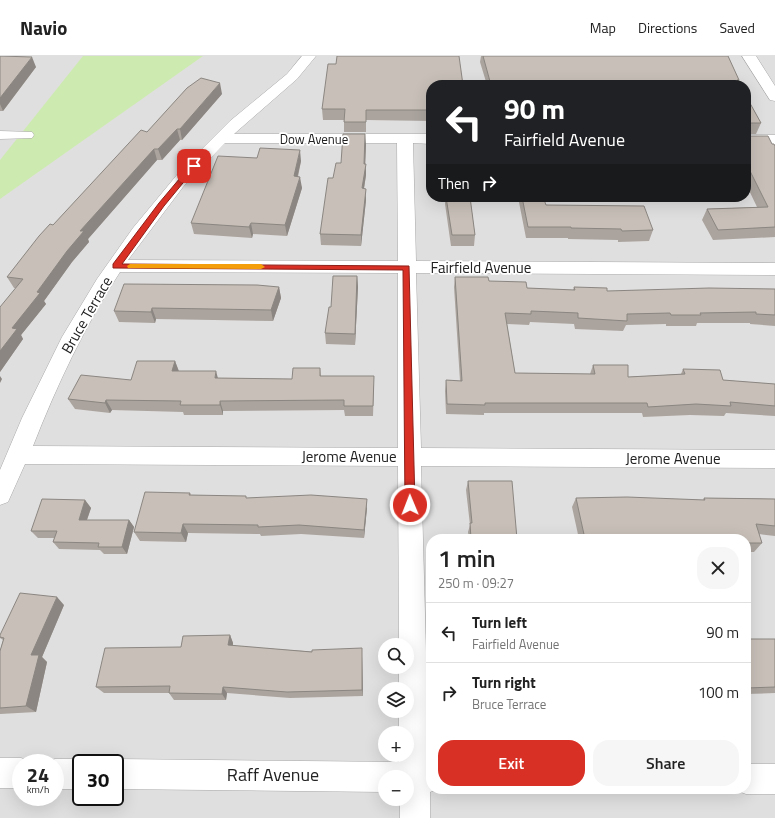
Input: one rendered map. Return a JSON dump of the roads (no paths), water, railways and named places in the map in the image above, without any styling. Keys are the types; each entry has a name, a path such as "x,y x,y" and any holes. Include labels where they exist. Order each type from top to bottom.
{"street":[{"name":"Bruce Terrace","path":"0,494 44,392 74,335 116,266 177,184 222,138 297,70 309,56"},
{"path":"749,56 775,97"},
{"path":"0,135 27,135"},
{"name":"Dow Avenue","path":"222,138 426,139"},
{"path":"405,139 409,457 422,776 415,818"},
{"path":"751,140 775,140"},
{"name":"Fairfield Avenue","path":"116,266 775,269"},
{"name":"Jerome Avenue","path":"18,455 775,459"},
{"path":"0,773 12,773"},
{"name":"Raff Avenue","path":"124,774 422,776"},
{"path":"751,779 775,780"}]}
